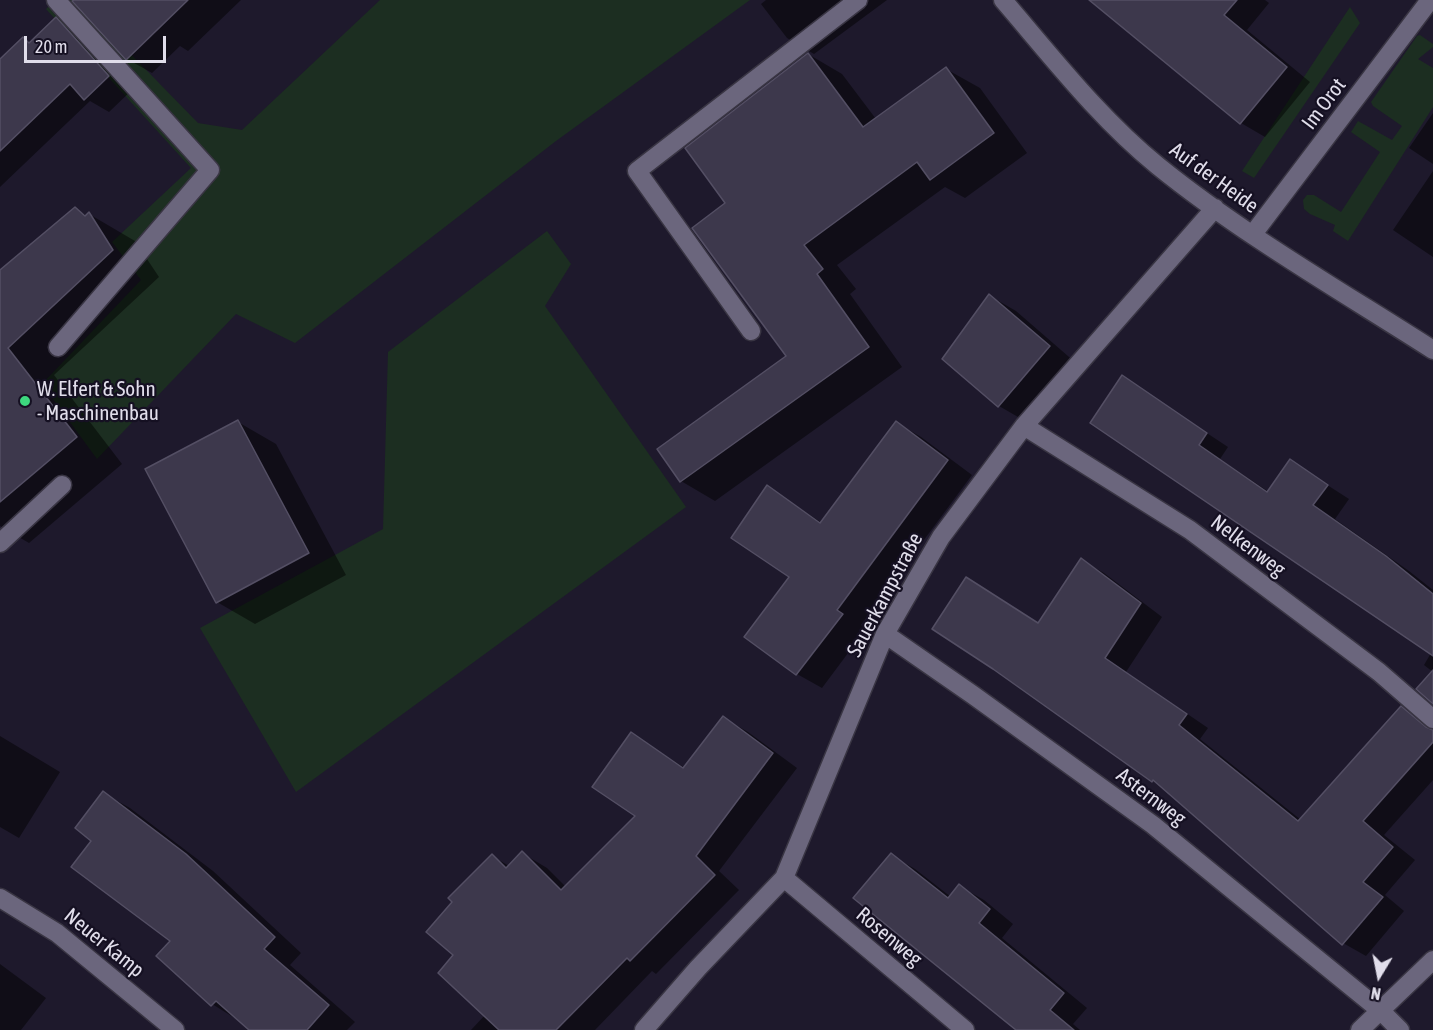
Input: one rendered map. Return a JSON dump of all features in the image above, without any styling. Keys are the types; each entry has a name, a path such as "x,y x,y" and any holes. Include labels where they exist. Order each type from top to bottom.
{"street":[{"path":"56,0 210,170 58,347"},
{"path":"751,331 637,171 858,0"},
{"name":"Auf der Heide","path":"1003,0 1106,118 1157,165 1253,234 1433,350"},
{"name":"Im Orot","path":"1253,234 1430,0"},
{"name":"Sauerkampstraße","path":"644,1030 698,968 784,878 885,634 941,537 1024,426 1215,208"},
{"name":"Nelkenweg","path":"1024,426 1190,530 1379,672 1433,719"},
{"path":"0,543 62,485"},
{"name":"Asternweg","path":"885,634 1153,825 1381,1011 1400,1030"},
{"name":"Rosenweg","path":"784,878 965,1030"},
{"name":"Neuer Kamp","path":"0,898 57,933 175,1030"},
{"path":"1360,1030 1433,960"}],"green space":[{"path":"55,0 78,0 198,123 242,130 380,0 750,0 556,141 295,343 236,314 97,459 42,384 141,280 112,242 191,168 46,9"},
{"path":"1350,7 1360,23 1254,178 1242,171"},
{"path":"1420,35 1433,44 1433,47 1418,59 1433,68 1433,107 1348,241 1333,231 1335,225 1304,209 1303,200 1307,195 1314,195 1341,212 1380,152 1351,132 1358,121 1392,140 1402,126 1373,106 1371,102 1417,36"},
{"path":"547,231 571,264 545,306 686,507 296,792 200,628 383,529 388,352"}],"building":[{"path":"188,0 126,60 72,1"},
{"path":"1089,0 1237,0 1224,15 1287,67 1240,124"},
{"path":"56,17 109,76 84,100 70,84 0,151 0,59 23,37 29,43"},
{"path":"808,53 863,127 946,67 994,133 930,180 917,162 804,245 823,269 817,274 869,347 680,482 657,449 786,356 692,228 725,203 685,148"},
{"name":"W. Elfert & Sohn - Maschinenbau","path":"75,207 85,216 89,212 113,250 8,348 77,437 0,502 0,270"},
{"path":"989,294 1050,346 998,407 942,359"},
{"path":"1122,375 1207,433 1199,445 1267,492 1290,459 1328,485 1313,505 1386,556 1433,594 1433,656 1090,423"},
{"path":"238,420 309,553 216,603 145,469"},
{"path":"896,421 948,460 837,610 843,614 796,675 744,637 789,577 731,538 767,485 820,523"},
{"path":"1081,558 1141,603 1105,658 1187,714 1179,725 1298,821 1401,706 1433,730 1433,742 1363,821 1393,847 1363,882 1383,897 1342,945 1153,780 1152,782 993,669 932,629 966,577 1038,623"},
{"path":"1433,670 1433,704 1416,689"},
{"path":"723,716 773,753 696,856 715,875 630,961 627,958 556,1030 499,1030 438,973 453,955 426,932 452,902 448,898 492,854 506,868 522,851 561,890 635,816 592,787 631,732 683,768"},
{"path":"103,791 186,854 275,937 264,949 329,1005 307,1030 249,1030 216,1001 211,1006 156,956 170,941 71,867 91,841 75,828"},
{"path":"891,853 948,898 959,884 990,909 979,923 1064,993 1050,1010 1074,1030 1016,1030 853,898"}],"place":[{"name":"W. Elfert & Sohn - Maschinenbau","path":"25,401"}]}
